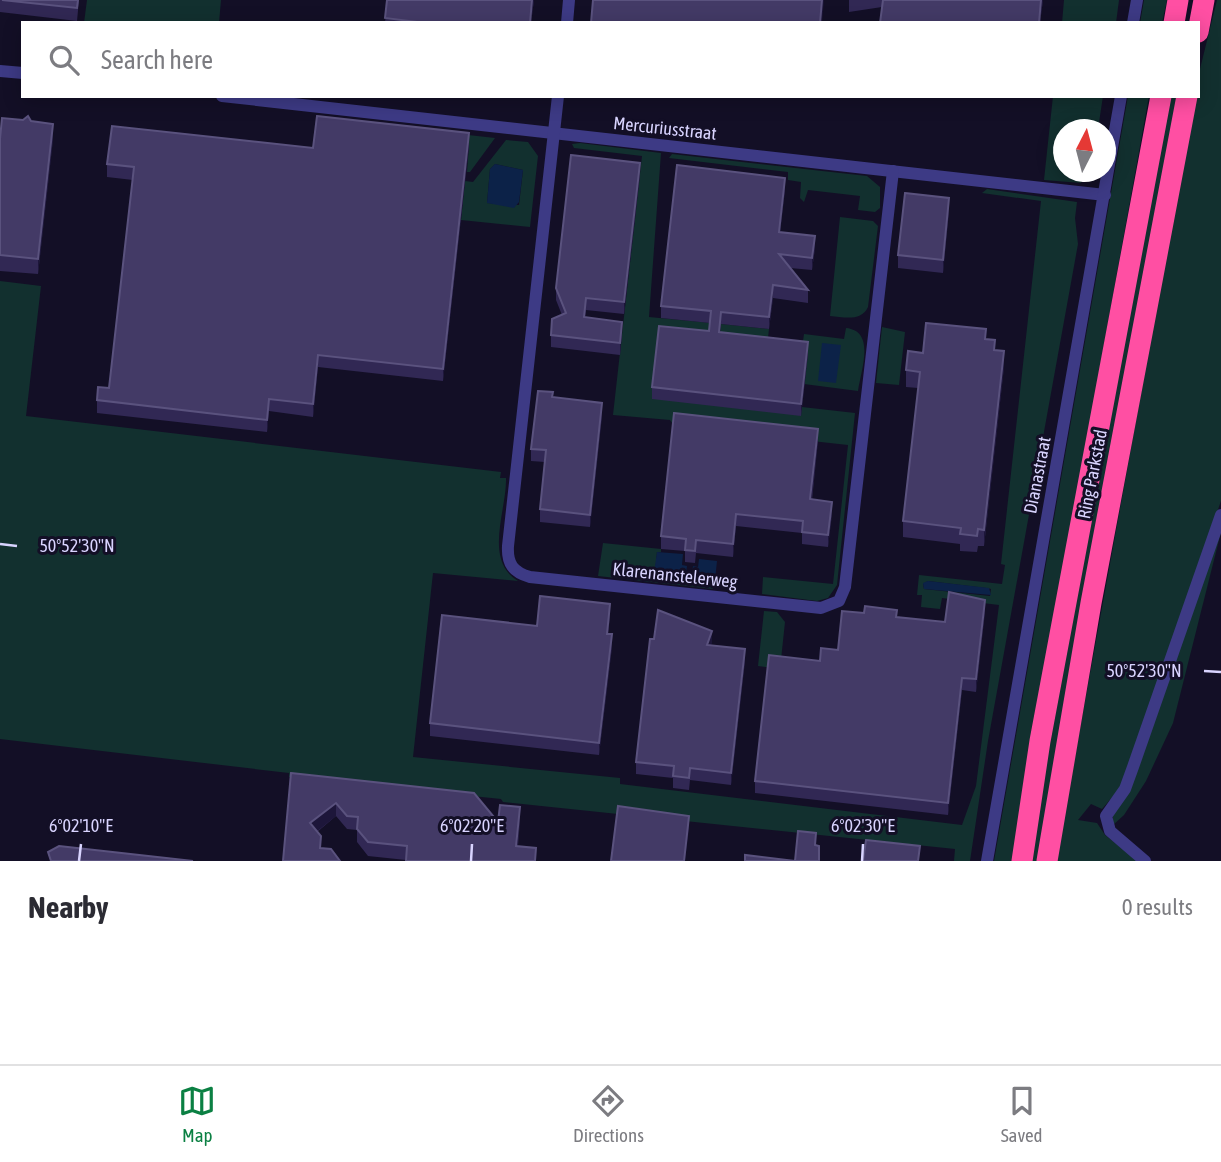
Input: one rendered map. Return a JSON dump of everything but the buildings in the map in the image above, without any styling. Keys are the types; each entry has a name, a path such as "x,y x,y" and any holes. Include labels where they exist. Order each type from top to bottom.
{"highway":[{"path":"1174,21 1178,0"},
{"path":"1200,21 1204,0"},
{"name":"Ring Parkstad","path":"1022,861 1042,728 1161,98"},
{"name":"Ring Parkstad","path":"1047,861 1091,603 1187,98"}],"street":[{"path":"567,21 569,0"},
{"path":"1133,21 1137,0"},
{"path":"0,71 21,73"},
{"name":"Mercuriusstraat","path":"240,98 1105,195"},
{"path":"554,133 558,98"},
{"name":"Dianastraat","path":"987,861 1121,98"},
{"name":"Klarenanstelerweg","path":"554,133 508,546 509,562 513,569 519,574 544,579 821,608 839,601 845,587 892,171"},
{"path":"1145,861 1111,832 1106,821 1108,811 1125,789 1221,515"}],"green space":[{"path":"87,0 221,0 219,21 84,21"},
{"path":"1064,0 1119,0 1116,21 1062,21"},
{"path":"1144,0 1167,0 1162,21 1140,21"},
{"path":"1217,0 1221,0 1221,501 1120,788 1102,809 1091,804 1078,820 1097,823 1105,835 1138,861 1056,861 1195,98 1200,98 1200,69"},
{"path":"1053,98 1103,98 1100,119 1053,119 1053,181 1044,180"},
{"path":"1128,98 1149,98 1063,574 1013,861 994,861 1113,182 1116,182 1116,165"},
{"path":"1168,98 1179,98 1040,861 1029,861 1041,781"},
{"path":"317,118 495,138 470,172 467,172 469,145"},
{"path":"506,140 528,142 538,156 530,227 461,220 465,181 473,182","holes":["495,164 523,170 519,205 487,203 490,169"]},
{"path":"572,144 661,153 649,317 711,323 800,416 802,407 855,413 837,585 828,598 817,601 762,594 763,577 833,584 848,445 674,426 670,420 613,415 642,156 574,148"},
{"path":"672,154 867,176 880,187 880,208 875,212 858,210 860,196 808,190 804,202 800,198 801,182 788,180 788,172 669,158"},
{"path":"987,189 1077,202 1075,218 1078,244 988,741 970,861 954,861 955,849 503,802 501,799 289,777 289,773 0,739 0,281 41,286 26,416 501,472 500,478 506,478 499,548 507,572 518,581 433,573 413,757 620,778 620,784 962,825 976,786 999,605 942,598 940,609 921,607 922,595 917,595 919,575 1002,584 1005,565 1001,564 1041,201 982,193","holes":["928,581 991,589 990,596 924,589 923,584"]},
{"path":"840,217 873,221 878,226 868,307 861,315 852,318 830,316"},
{"path":"721,324 769,329 768,338 803,341 804,334 844,339 846,328 855,331 864,344 858,391 804,384 807,354 719,344"},
{"path":"882,327 905,332 899,385 876,383"},
{"path":"1221,532 1173,723 1146,781 1124,815 1113,825 1113,813"},
{"path":"603,543 661,549 661,552 657,552 655,573 715,580 713,589 598,576"},
{"path":"764,611 777,612 785,622 780,669 758,666"}],"water":[{"path":"495,164 523,170 519,202 514,208 487,203 490,169"},
{"path":"822,343 841,345 836,383 818,381"},
{"path":"657,552 683,554 682,565 687,566 686,573 692,573 693,566 698,567 699,559 717,561 715,580 654,573"},
{"path":"928,581 989,588 991,595 924,589 923,583"}]}
